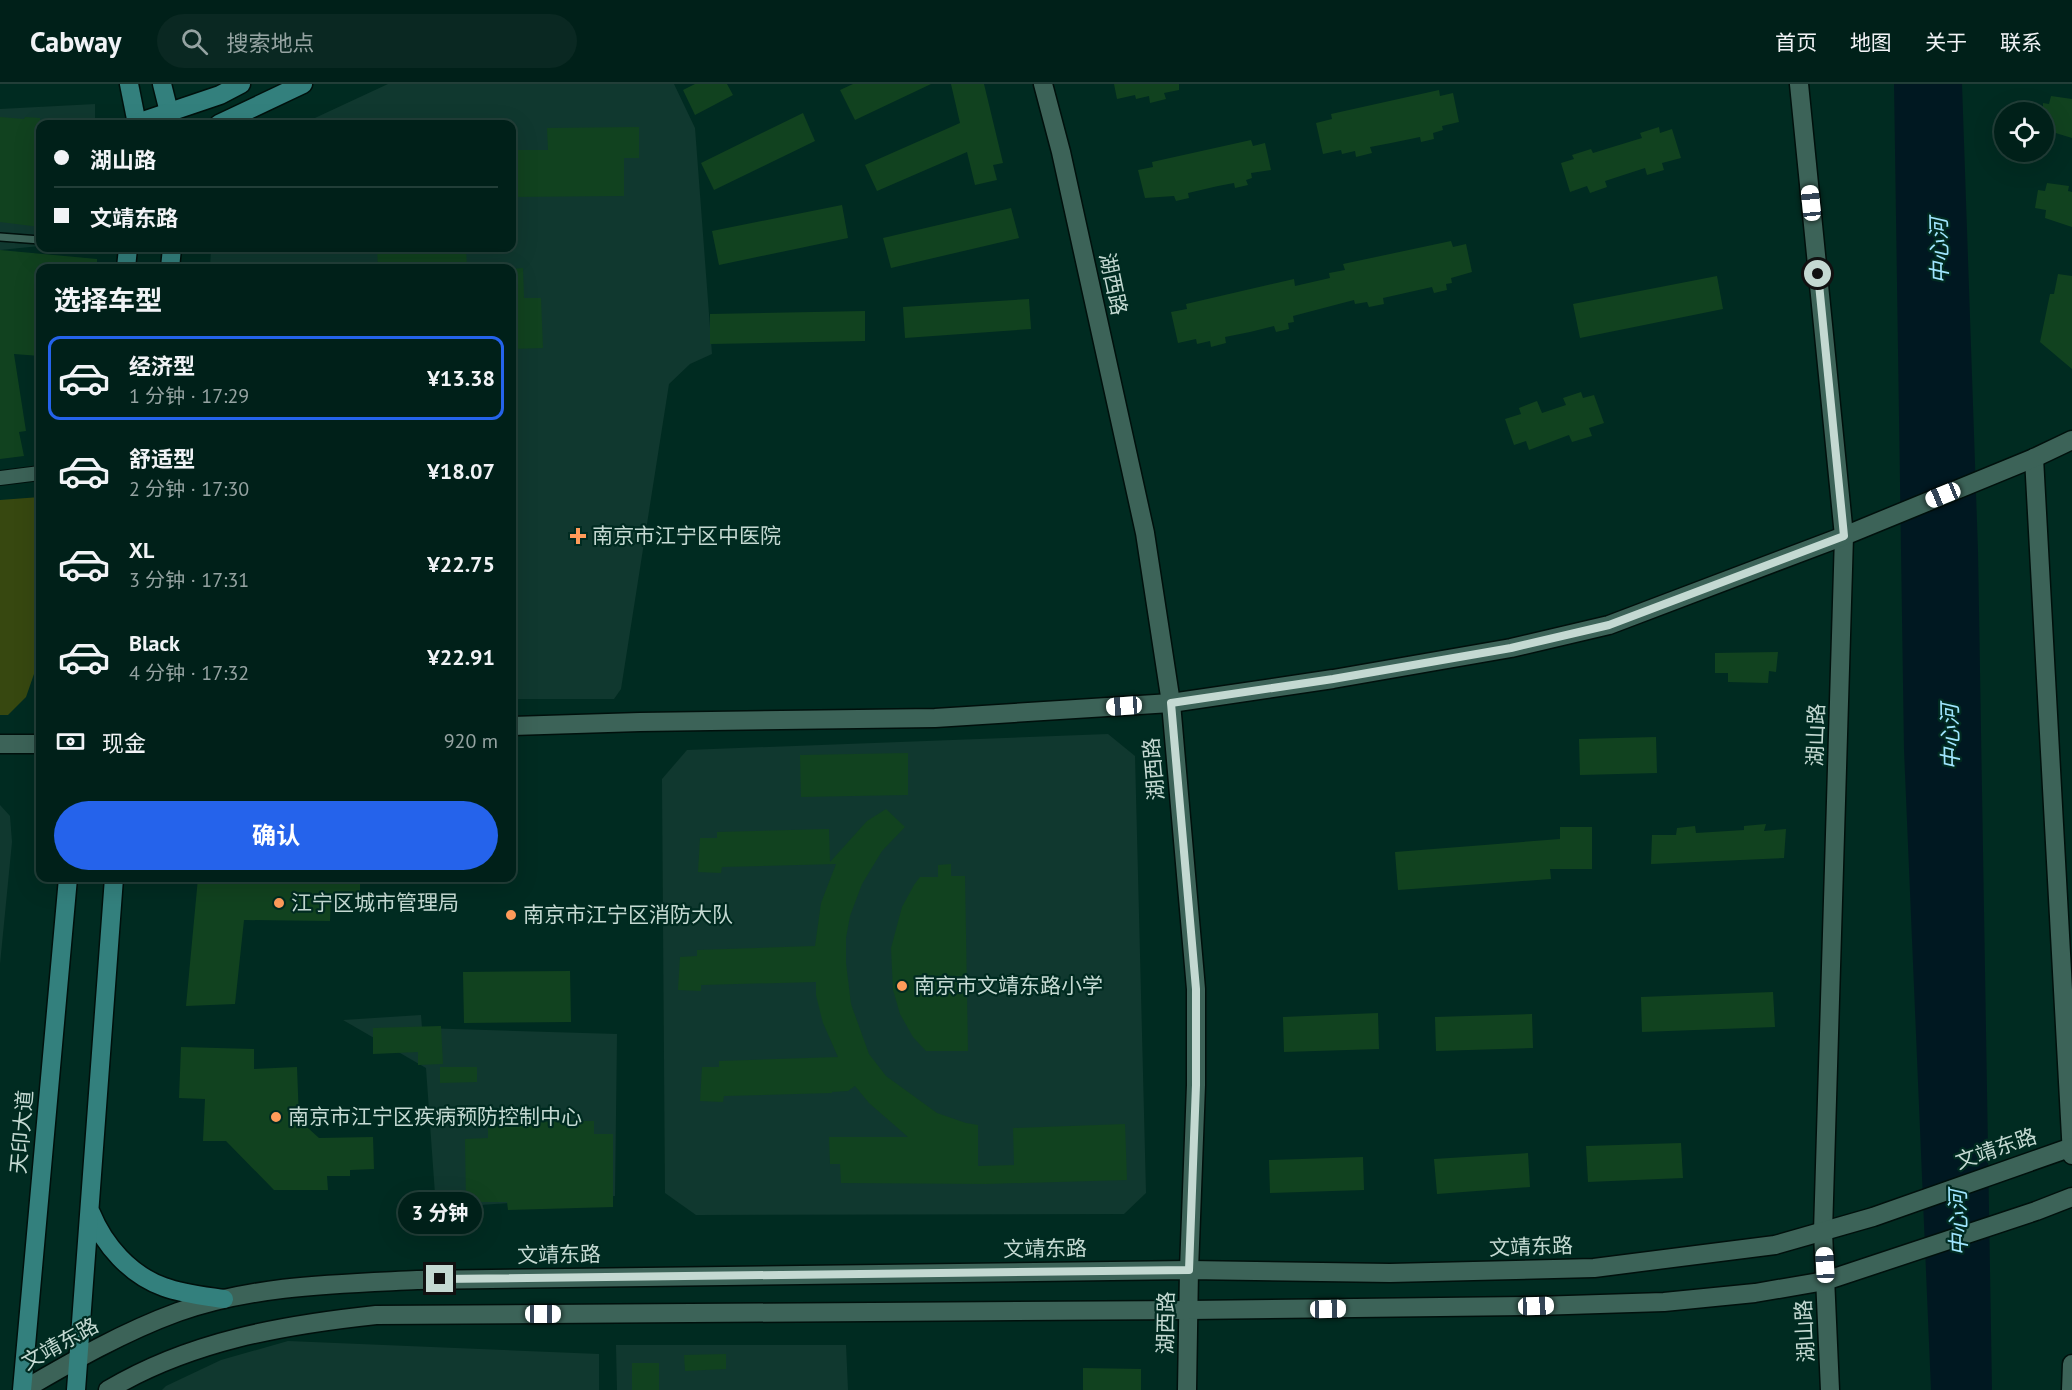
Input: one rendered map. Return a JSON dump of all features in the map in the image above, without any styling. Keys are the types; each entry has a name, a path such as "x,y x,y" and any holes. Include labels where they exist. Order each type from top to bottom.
{"main road":[{"path":"129,84 136,120"},
{"path":"162,84 171,118 241,84"},
{"path":"227,120 303,84"},
{"name":"湖西路","path":"1043,84 1061,152 1144,533 1171,703 1196,989 1196,1085 1187,1390"},
{"name":"湖山路","path":"1799,84 1844,536 1823,1232 1830,1390"},
{"path":"516,726 934,718 1171,703 1333,679 1511,648 1609,625 1844,536 2034,458 2072,440"},
{"path":"2034,458 2072,1155"},
{"path":"0,744 36,744"},
{"name":"天印大道","path":"22,1390 68,882"},
{"path":"76,1390 114,882"},
{"name":"文靖东路","path":"22,1390 128,1333 178,1312 262,1291 323,1284 417,1280 1189,1270 1390,1273 1594,1268 1775,1245 1873,1217 2072,1147"},
{"path":"108,1390 128,1378 186,1353 244,1335 310,1322 376,1315 1189,1310 1536,1306 1664,1302 1755,1293 1825,1281 2072,1197"},
{"path":"89,1209 99,1233 120,1259 146,1279 184,1293 224,1299"},
{"path":"2072,1364 2072,1390"}],"street":[{"path":"0,478 36,474"}],"lane":[{"path":"0,237 36,240"}],"shaded area":[{"name":"南京市江宁区中医院","path":"388,84 674,84 695,128 712,354 690,364 669,384 621,689 614,699 516,699 516,264 210,264 211,252 516,252 516,120 311,120"},
{"path":"95,104 95,120 36,120 36,246 0,250 0,109"},
{"name":"南京市文靖东路小学","path":"1108,734 1135,756 1146,1193 1124,1214 696,1215 665,1193 662,779 687,750"},
{"path":"0,805 10,816 12,842 0,964"},
{"path":"421,1015 422,1028 617,1034 615,1196 436,1208 426,1068 343,1020"},
{"path":"288,1341 599,1354 599,1390 162,1390 221,1360"},
{"path":"616,1345 846,1345 848,1390 617,1390"}],"green space":[{"path":"36,497 36,660 26,697 8,715 0,715 0,500"}],"water":[{"name":"中心河","path":"1894,84 1962,84 1978,551 1992,1390 1931,1390 1904,750"}],"building":[{"path":"695,84 727,84 733,95 695,115 683,90"},
{"path":"853,84 931,84 855,120 840,90"},
{"path":"951,84 984,84 1003,163 993,165 997,180 975,185 967,152 877,191 865,165 960,123"},
{"path":"1114,84 1179,84 1179,90 1164,93 1166,99 1150,103 1149,96 1136,99 1135,95 1117,99"},
{"path":"1439,90 1440,96 1453,93 1459,122 1442,126 1443,130 1433,133 1434,139 1421,142 1420,137 1370,147 1372,153 1356,157 1355,151 1342,154 1341,150 1323,154 1316,123 1332,119 1331,114"},
{"path":"2051,96 2072,99 2072,138 2054,133 2054,102 2050,102"},
{"path":"803,113 815,141 714,190 701,163"},
{"path":"0,117 40,118 36,120 36,226 0,222"},
{"path":"639,127 639,158 624,158 624,196 516,197 516,150 548,150 547,128"},
{"path":"1659,127 1660,133 1672,129 1681,158 1662,163 1664,170 1647,175 1645,168 1605,181 1607,187 1590,193 1587,186 1570,192 1561,163 1574,159 1572,155 1591,149 1593,153 1642,138 1640,133"},
{"path":"1251,140 1253,146 1265,143 1271,170 1251,173 1252,178 1246,180 1248,185 1235,188 1234,183 1218,186 1188,193 1189,198 1176,201 1174,196 1145,198 1138,170 1153,167 1152,162"},
{"path":"2047,183 2069,186 2068,191 2072,192 2072,227 2045,218 2046,210 2035,208 2038,190 2045,191"},
{"path":"842,205 848,238 719,265 712,231"},
{"path":"1011,208 1019,238 891,268 883,238"},
{"path":"1451,241 1453,247 1466,244 1472,272 1451,278 1452,283 1446,284 1447,290 1434,293 1432,287 1383,298 1384,304 1369,307 1367,302 1355,304 1354,300 1293,316 1294,322 1288,323 1289,329 1276,332 1274,326 1225,337 1226,343 1211,347 1210,341 1197,344 1196,339 1178,343 1171,312 1187,309 1186,304 1294,279 1295,286 1330,278 1329,273 1345,270 1343,264"},
{"path":"0,250 97,259 97,264 36,264 36,356 14,354 26,431 19,432 24,456 0,459"},
{"path":"377,252 466,252 467,264 378,264"},
{"path":"523,268 524,298 541,298 543,348 516,349 516,269"},
{"path":"2058,274 2072,276 2072,369 2040,342 2050,294 2054,294"},
{"path":"1717,276 1723,309 1580,338 1573,304"},
{"path":"1029,299 1031,329 905,338 903,307"},
{"path":"865,311 865,341 710,344 710,314"},
{"path":"1581,392 1583,398 1594,395 1604,423 1589,428 1592,436 1572,442 1569,435 1529,450 1526,441 1514,445 1505,419 1521,414 1519,408 1537,401 1542,413 1566,405 1563,398"},
{"path":"1778,652 1776,672 1769,671 1768,683 1728,682 1728,673 1715,673 1715,653"},
{"path":"1656,737 1657,773 1580,775 1579,739"},
{"path":"908,753 908,795 801,797 800,755"},
{"path":"886,809 905,827 882,851 862,884 850,916 846,938 846,963 851,1004 869,1054 886,1076 937,1113 978,1125 978,1166 1014,1165 1013,1128 1125,1124 1127,1180 986,1184 841,1183 840,1164 830,1164 829,1137 908,1137 869,1103 855,1086 848,1091 832,1093 724,1096 723,1102 700,1101 702,1067 719,1067 719,1061 838,1057 823,1023 816,995 816,982 701,985 701,991 678,990 680,957 697,956 697,950 815,946 821,903 836,864 722,867 721,873 698,872 700,838 717,838 717,832 829,829 830,862 867,821"},
{"path":"1766,824 1764,831 1786,829 1784,858 1651,864 1652,835 1676,835 1677,828 1695,826 1696,833 1744,830 1744,826"},
{"path":"1560,827 1592,827 1592,869 1550,869 1551,879 1398,890 1395,852 1560,839"},
{"path":"951,864 951,876 965,876 968,1051 926,1051 913,1037 900,1014 893,990 891,948 902,907 914,885 920,877 938,877 938,865"},
{"path":"198,882 360,882 360,894 331,894 330,921 244,920 235,1004 186,1006"},
{"path":"570,971 571,1022 464,1023 463,972"},
{"path":"1773,992 1775,1027 1642,1032 1641,997"},
{"path":"1378,1013 1379,1049 1284,1052 1283,1017"},
{"path":"1532,1014 1533,1048 1436,1051 1435,1017"},
{"path":"441,1026 443,1064 418,1065 418,1052 373,1054 373,1028"},
{"path":"181,1047 254,1049 254,1069 297,1067 299,1120 319,1138 373,1137 374,1169 350,1170 350,1176 327,1176 328,1190 274,1190 226,1141 203,1141 205,1099 179,1098"},
{"path":"440,1067 477,1067 477,1082 440,1083"},
{"path":"594,1121 594,1134 613,1134 613,1207 508,1210 507,1202 466,1202 465,1139 488,1138 488,1122"},
{"path":"1681,1143 1683,1178 1588,1182 1586,1146"},
{"path":"1528,1153 1530,1187 1437,1194 1434,1159"},
{"path":"1363,1157 1364,1190 1270,1193 1269,1160"},
{"path":"726,1354 726,1369 685,1371 684,1355"},
{"path":"632,1363 659,1363 659,1390 632,1390"},
{"path":"1083,1368 1141,1369 1141,1390 1083,1390"}],"place":[{"name":"南京市江宁区中医院","path":"578,536"},
{"name":"江宁区城市管理局","path":"279,903"},
{"name":"南京市江宁区消防大队","path":"511,915"},
{"name":"南京市文靖东路小学","path":"902,986"},
{"name":"南京市江宁区疾病预防控制中心","path":"276,1117"}],"route":[{"path":"440,1279 1189,1270 1196,1085 1196,989 1171,703 1333,679 1511,648 1609,625 1844,536 1818,274"}]}
